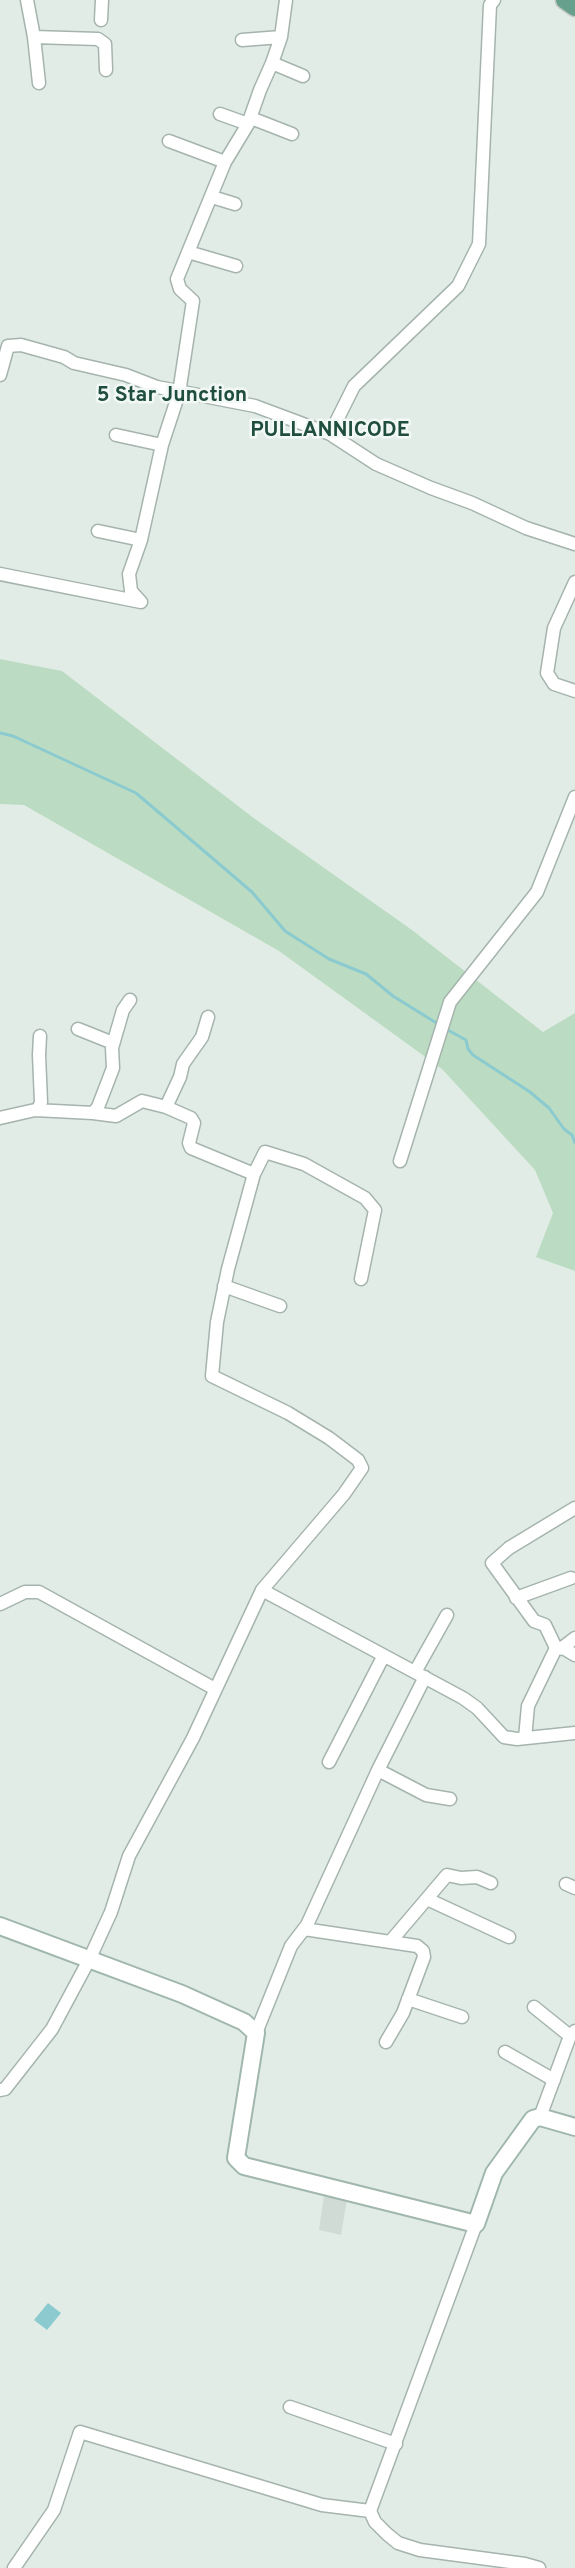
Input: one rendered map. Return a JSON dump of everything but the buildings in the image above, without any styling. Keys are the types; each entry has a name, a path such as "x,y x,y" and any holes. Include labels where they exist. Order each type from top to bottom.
{"main road":[{"path":"564,0 575,8"},
{"path":"0,1926 192,1999 244,2022 256,2033 236,2157 244,2166 476,2223 494,2173 533,2120 540,2117 575,2127"}],"street":[{"path":"27,0 39,83"},
{"path":"101,20 102,0"},
{"path":"0,574 141,602 129,585 129,574 141,540 162,445 179,393 193,301 180,289 177,279 225,162 250,121 281,37 286,0"},
{"path":"330,435 354,386 458,286 479,244 490,5 494,0"},
{"path":"34,37 98,39 105,44 106,70"},
{"path":"242,40 281,37"},
{"path":"272,63 303,76"},
{"path":"220,114 292,134"},
{"path":"169,141 225,162"},
{"path":"212,197 235,204"},
{"path":"188,252 236,266"},
{"path":"0,375 4,346 21,345 64,357 74,363 126,375 179,393 255,406 330,435 376,464 526,528 575,544"},
{"path":"116,435 162,445"},
{"path":"98,531 141,540"},
{"path":"575,582 554,628 547,673 554,684 575,692"},
{"path":"400,1161 450,1002 537,892 575,797"},
{"path":"93,1113 98,1107 113,1068 113,1044 123,1010 130,1000"},
{"path":"166,1107 183,1064 202,1037 208,1017"},
{"path":"78,1029 113,1044"},
{"path":"38,1110 41,1102 40,1036"},
{"path":"0,1118 38,1110 116,1116 141,1101 166,1107 191,1118 194,1123 189,1143 191,1148 254,1174"},
{"path":"0,2090 5,2089 52,2030 89,1960 111,1912 129,1856 193,1738 262,1590 344,1494 362,1468 358,1461 329,1438 288,1413 212,1376 217,1322 224,1286 254,1174 265,1152 279,1154 304,1164 365,1198 375,1210 362,1279"},
{"path":"224,1286 280,1306"},
{"path":"575,1508 509,1548 493,1561 493,1566 534,1621 545,1625 559,1648 575,1655"},
{"path":"516,1598 571,1578"},
{"path":"262,1590 477,1708 501,1735 511,1739 575,1733"},
{"path":"0,1604 25,1592 39,1592 215,1689"},
{"path":"256,2033 291,1946 304,1929 447,1615"},
{"path":"525,1738 528,1706 559,1648 575,1638"},
{"path":"329,1762 383,1657"},
{"path":"378,1770 426,1795 450,1799"},
{"path":"390,1942 447,1875 477,1877 491,1883"},
{"path":"426,1899 509,1937"},
{"path":"304,1929 417,1946 423,1951 424,1957 408,1999 386,2042"},
{"path":"408,1999 462,2017"},
{"path":"534,2007 573,2033 540,2117"},
{"path":"505,2052 554,2080"},
{"path":"476,2223 370,2511 375,2522 387,2534 409,2547 539,2568"},
{"path":"290,2407 396,2444"},
{"path":"14,2568 54,2510 80,2432 322,2505 370,2511"}],"shaded area":[{"path":"324,2195 347,2199 341,2235 319,2230"}],"green space":[{"path":"0,659 62,671 255,819 412,930 543,1032 575,1013 575,1271 536,1257 553,1213 535,1170 442,1069 279,951 24,805 0,804"}],"water":[{"path":"48,2303 61,2313 47,2330 34,2320"}],"waterway":[{"path":"0,733 13,736 136,793 252,892 285,931 329,959 366,974 393,996 438,1024"},
{"path":"446,1029 466,1040 468,1049 473,1055 530,1092 549,1108 564,1129 572,1135 575,1143"}],"district":[{"name":"5 Star Junction","path":"172,397"},
{"name":"PULLANNICODE","path":"330,432"}]}
